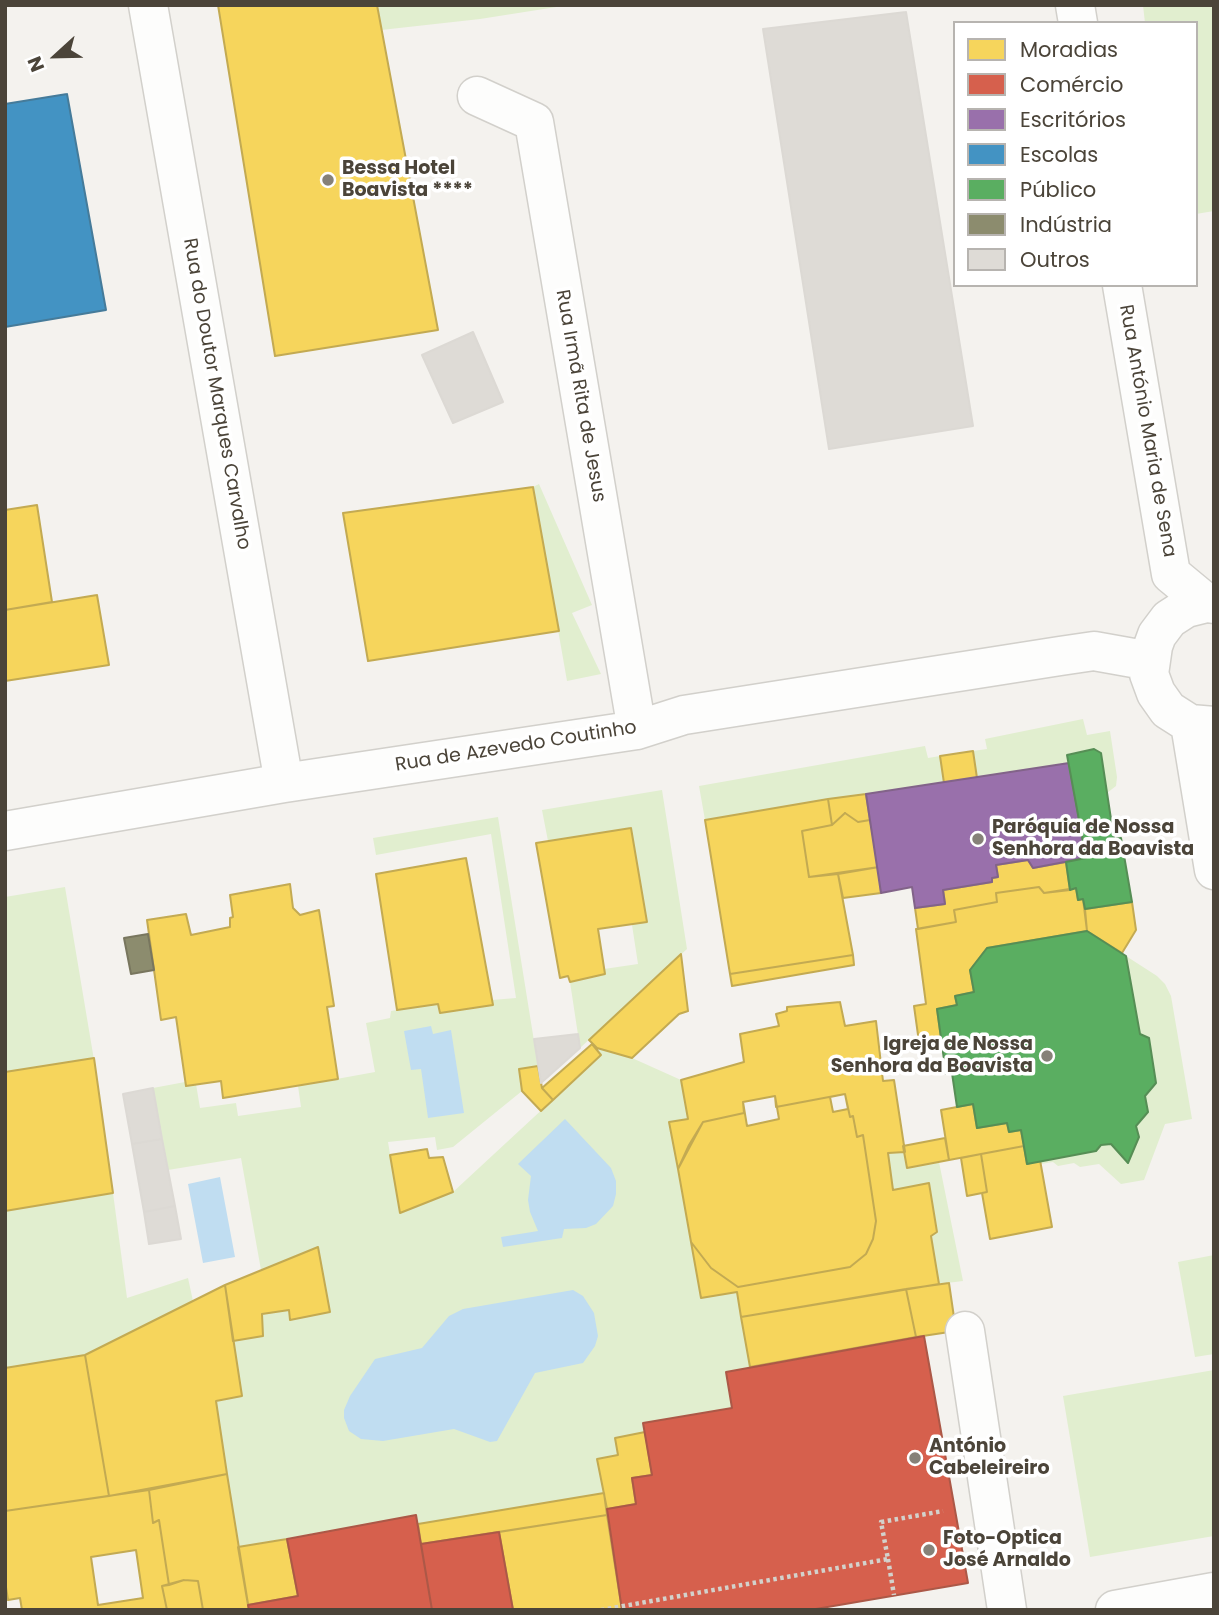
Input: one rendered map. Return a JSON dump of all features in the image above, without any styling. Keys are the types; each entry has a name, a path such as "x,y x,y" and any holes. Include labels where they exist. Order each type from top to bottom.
{"street":[{"name":"Rua do Doutor Marques Carvalho","path":"148,5 284,783"},
{"name":"Rua Irmã Rita de Jesus","path":"477,96 534,122 636,730"},
{"name":"Rua António Maria de Sena","path":"1122,287 1171,574 1210,603"},
{"path":"1210,603 1186,608 1169,619 1157,635 1149,674 1156,694 1167,710 1202,725 1214,870"},
{"name":"Rua de Azevedo Coutinho","path":"5,831 284,783 636,730 684,715 1094,651 1150,661"},
{"path":"965,1331 1007,1610"},
{"path":"1115,1610 1214,1592"}],"path":[{"path":"894,1595 881,1522 955,1509"},
{"path":"601,1610 888,1559"}],"green space":[{"path":"378,5 569,5 480,19 381,30"},
{"path":"1143,5 1214,5 1214,211 1198,214 1198,21 1145,21"},
{"path":"539,484 592,605 572,613 601,674 567,681 533,487"},
{"path":"1083,719 1087,735 1110,731 1117,777 1116,786 1107,793 1101,754 1094,749 1068,754 1069,763 977,778 973,751 987,749 985,739"},
{"path":"925,746 928,758 940,756 944,783 705,820 699,786"},
{"path":"662,790 687,949 580,1048 570,982 604,974 604,969 638,964 632,925 647,921 631,828 548,841 542,810"},
{"path":"498,817 538,1066 519,1069 522,1091 453,1147 437,1150 435,1137 388,1142 400,1213 453,1192 601,1055 597,1048 632,1058 681,1080 688,1119 669,1122 701,1298 737,1292 750,1367 726,1372 732,1408 644,1423 645,1432 615,1438 618,1455 597,1459 604,1493 418,1524 416,1515 238,1547 216,1401 242,1395 233,1341 263,1336 262,1314 289,1310 330,1311 318,1248 261,1270 241,1158 168,1170 153,1088 185,1082 186,1086 196,1084 200,1108 236,1103 238,1116 301,1107 298,1086 375,1072 366,1023 390,1018 391,1011 438,1004 440,1013 493,1005 492,1000 516,998 491,834 376,855 373,838"},
{"path":"65,887 94,1060 5,1073 5,897"},
{"path":"1126,956 1157,976 1171,996 1192,1119 1165,1124 1144,1180 1121,1184 1099,1164 1080,1167 1074,1163 1058,1166 1053,1162 1041,1164 1040,1160 1096,1151 1101,1145 1111,1144 1129,1162 1139,1137 1136,1126 1148,1112 1145,1096 1156,1083 1149,1038 1140,1034"},
{"path":"905,1152 908,1167 939,1162 963,1281 939,1284 931,1236 937,1232 929,1184 893,1190 888,1153"},
{"path":"113,1193 127,1298 188,1278 193,1301 85,1355 5,1368 5,1211"},
{"path":"1214,1255 1214,1354 1195,1357 1178,1262"},
{"path":"1214,1370 1214,1536 1090,1557 1063,1396"}],"water":[{"path":"431,1026 433,1034 451,1030 464,1113 428,1118 421,1069 411,1070 404,1031"},
{"path":"565,1119 611,1168 616,1181 613,1206 596,1224 586,1228 564,1229 562,1238 503,1247 501,1237 538,1231 528,1200 531,1176 518,1164"},
{"path":"220,1177 235,1257 203,1263 188,1184"},
{"path":"573,1290 583,1296 594,1313 598,1336 595,1346 583,1363 535,1373 497,1441 490,1442 454,1429 383,1441 361,1439 349,1431 344,1410 350,1396 375,1359 422,1348 449,1316 463,1309"}],"building: Moradias":[{"name":"Bessa Hotel Boavista ****","path":"218,5 377,5 438,330 275,356"},
{"path":"533,487 559,631 368,661 343,513"},
{"path":"37,505 52,602 5,610 5,510"},
{"path":"97,595 109,665 5,681 5,610"},
{"path":"973,751 977,778 944,783 940,756"},
{"path":"866,794 870,820 858,822 845,813 832,825 828,799"},
{"path":"828,799 832,825 802,831 809,877 838,874 853,955 730,974 705,820"},
{"path":"845,813 858,822 870,820 879,867 809,877 802,831 832,825"},
{"path":"631,828 647,922 598,929 605,974 570,982 568,976 560,978 536,843"},
{"path":"466,858 493,1005 440,1013 438,1004 397,1010 376,874"},
{"path":"1028,860 1033,868 1066,862 1070,890 1044,893 1039,887 996,893 997,902 954,910 956,922 918,929 915,908 945,904 943,890 992,882 992,878 998,877 996,865"},
{"path":"879,867 881,893 843,898 838,874"},
{"path":"290,884 293,908 300,915 319,910 334,1006 327,1007 338,1079 223,1098 221,1081 186,1086 176,1017 161,1020 147,920 186,914 191,935 230,927 230,918 233,917 230,895"},
{"path":"1039,887 1044,893 1076,888 1078,900 1083,899 1087,931 987,948 970,970 974,992 955,996 957,1005 937,1009 941,1038 919,1042 914,1006 926,1004 916,929 956,922 954,910 997,902 996,893"},
{"path":"1132,902 1136,930 1122,953 1087,931 1085,909"},
{"path":"681,954 688,1011 679,1014 632,1058 597,1048 589,1040"},
{"path":"853,955 854,965 732,986 730,974"},
{"path":"840,1002 845,1026 876,1021 883,1081 894,1080 905,1152 888,1153 893,1190 929,1183 937,1232 931,1236 939,1284 741,1317 737,1292 701,1298 691,1242 711,1268 738,1287 850,1267 866,1254 873,1239 876,1221 863,1135 857,1137 845,1094 776,1107 775,1096 743,1102 744,1113 703,1122 678,1169 669,1122 688,1119 681,1080 744,1062 740,1034 779,1026 776,1014 787,1011 787,1007"},
{"path":"592,1044 601,1055 553,1100 542,1088"},
{"path":"94,1058 113,1193 5,1211 5,1072"},
{"path":"538,1066 542,1088 553,1100 541,1111 522,1091 519,1069"},
{"path":"845,1094 857,1137 863,1135 876,1221 873,1239 866,1254 850,1267 738,1287 711,1268 691,1242 678,1169 689,1145 703,1122 744,1113 743,1102 775,1096 776,1107"},
{"path":"845,1094 848,1109 833,1112 830,1097"},
{"path":"775,1096 779,1119 747,1126 743,1102"},
{"path":"973,1104 977,1128 1007,1123 1009,1132 1021,1130 1024,1146 949,1160 941,1110"},
{"path":"945,1138 949,1160 907,1168 903,1146"},
{"path":"1024,1146 1027,1164 1040,1160 1052,1227 990,1239 982,1193 987,1192 981,1154"},
{"path":"427,1149 429,1158 443,1157 453,1192 400,1213 390,1155"},
{"path":"981,1154 987,1192 967,1196 961,1158"},
{"path":"318,1247 330,1312 290,1320 289,1310 262,1314 263,1336 233,1341 225,1285"},
{"path":"949,1283 956,1331 916,1337 906,1289"},
{"path":"225,1285 242,1396 216,1401 227,1474 109,1496 85,1355"},
{"path":"906,1289 916,1337 750,1367 741,1317"},
{"path":"85,1355 109,1496 5,1511 5,1368"},
{"path":"645,1432 652,1475 632,1478 636,1504 607,1509 597,1459 618,1455 615,1438"},
{"path":"227,1474 249,1610 203,1610 198,1581 184,1580 169,1585 159,1520 153,1523 149,1490"},
{"path":"149,1490 153,1523 159,1520 169,1585 162,1586 167,1610 22,1610 20,1598 8,1600 5,1581 5,1511"},
{"path":"604,1493 607,1515 421,1544 418,1524"},
{"path":"607,1515 622,1610 513,1610 499,1532"},
{"path":"287,1539 298,1596 248,1605 238,1547"},
{"path":"136,1550 143,1598 98,1605 91,1557"},
{"path":"184,1580 198,1581 203,1610 167,1610 162,1586"},
{"path":"421,1597 423,1610 367,1610 367,1606"}],"building: Comércio":[{"path":"924,1336 968,1583 810,1610 622,1610 607,1509 636,1504 632,1478 652,1475 643,1423 732,1408 726,1372"},
{"path":"416,1515 432,1610 249,1610 248,1605 298,1596 287,1539"},
{"path":"499,1532 513,1610 432,1610 421,1544"}],"building: Escritórios":[{"name":"Paróquia de Nossa Senhora da Boavista","path":"1069,763 1086,858 1033,868 1028,860 996,865 998,877 992,878 992,882 943,890 945,904 915,908 912,887 881,893 866,794"}],"building: Escolas":[{"path":"67,94 106,310 5,327 5,104"}],"building: Público":[{"path":"1094,749 1101,753 1114,839 1121,838 1132,902 1085,909 1083,899 1078,900 1076,888 1070,890 1066,862 1086,858 1067,755"},
{"name":"Igreja de Nossa Senhora da Boavista","path":"1087,931 1126,956 1140,1034 1149,1038 1156,1083 1145,1096 1148,1112 1136,1126 1139,1137 1128,1163 1111,1144 1101,1145 1096,1151 1027,1164 1021,1130 1009,1132 1007,1123 977,1128 973,1104 957,1107 952,1073 946,1074 937,1009 957,1005 955,996 974,992 970,970 987,948"}],"building: Indústria":[{"path":"148,934 154,970 131,974 124,938"}],"building: Outros":[{"path":"906,12 973,426 829,449 763,29"},
{"path":"473,332 503,402 453,423 422,355"},
{"path":"578,1034 580,1048 541,1083 534,1039"},
{"path":"153,1088 162,1139 132,1144 123,1094"},
{"path":"162,1139 175,1206 144,1212 132,1144"},
{"path":"175,1206 181,1239 149,1244 144,1212"}],"place":[{"name":"Bessa Hotel Boavista ****","path":"328,180"},
{"name":"Paróquia de Nossa Senhora da Boavista","path":"978,839"},
{"name":"Igreja de Nossa Senhora da Boavista","path":"1047,1056"},
{"name":"António Cabeleireiro","path":"915,1458"},
{"name":"Foto-Optica José Arnaldo","path":"929,1550"}]}
